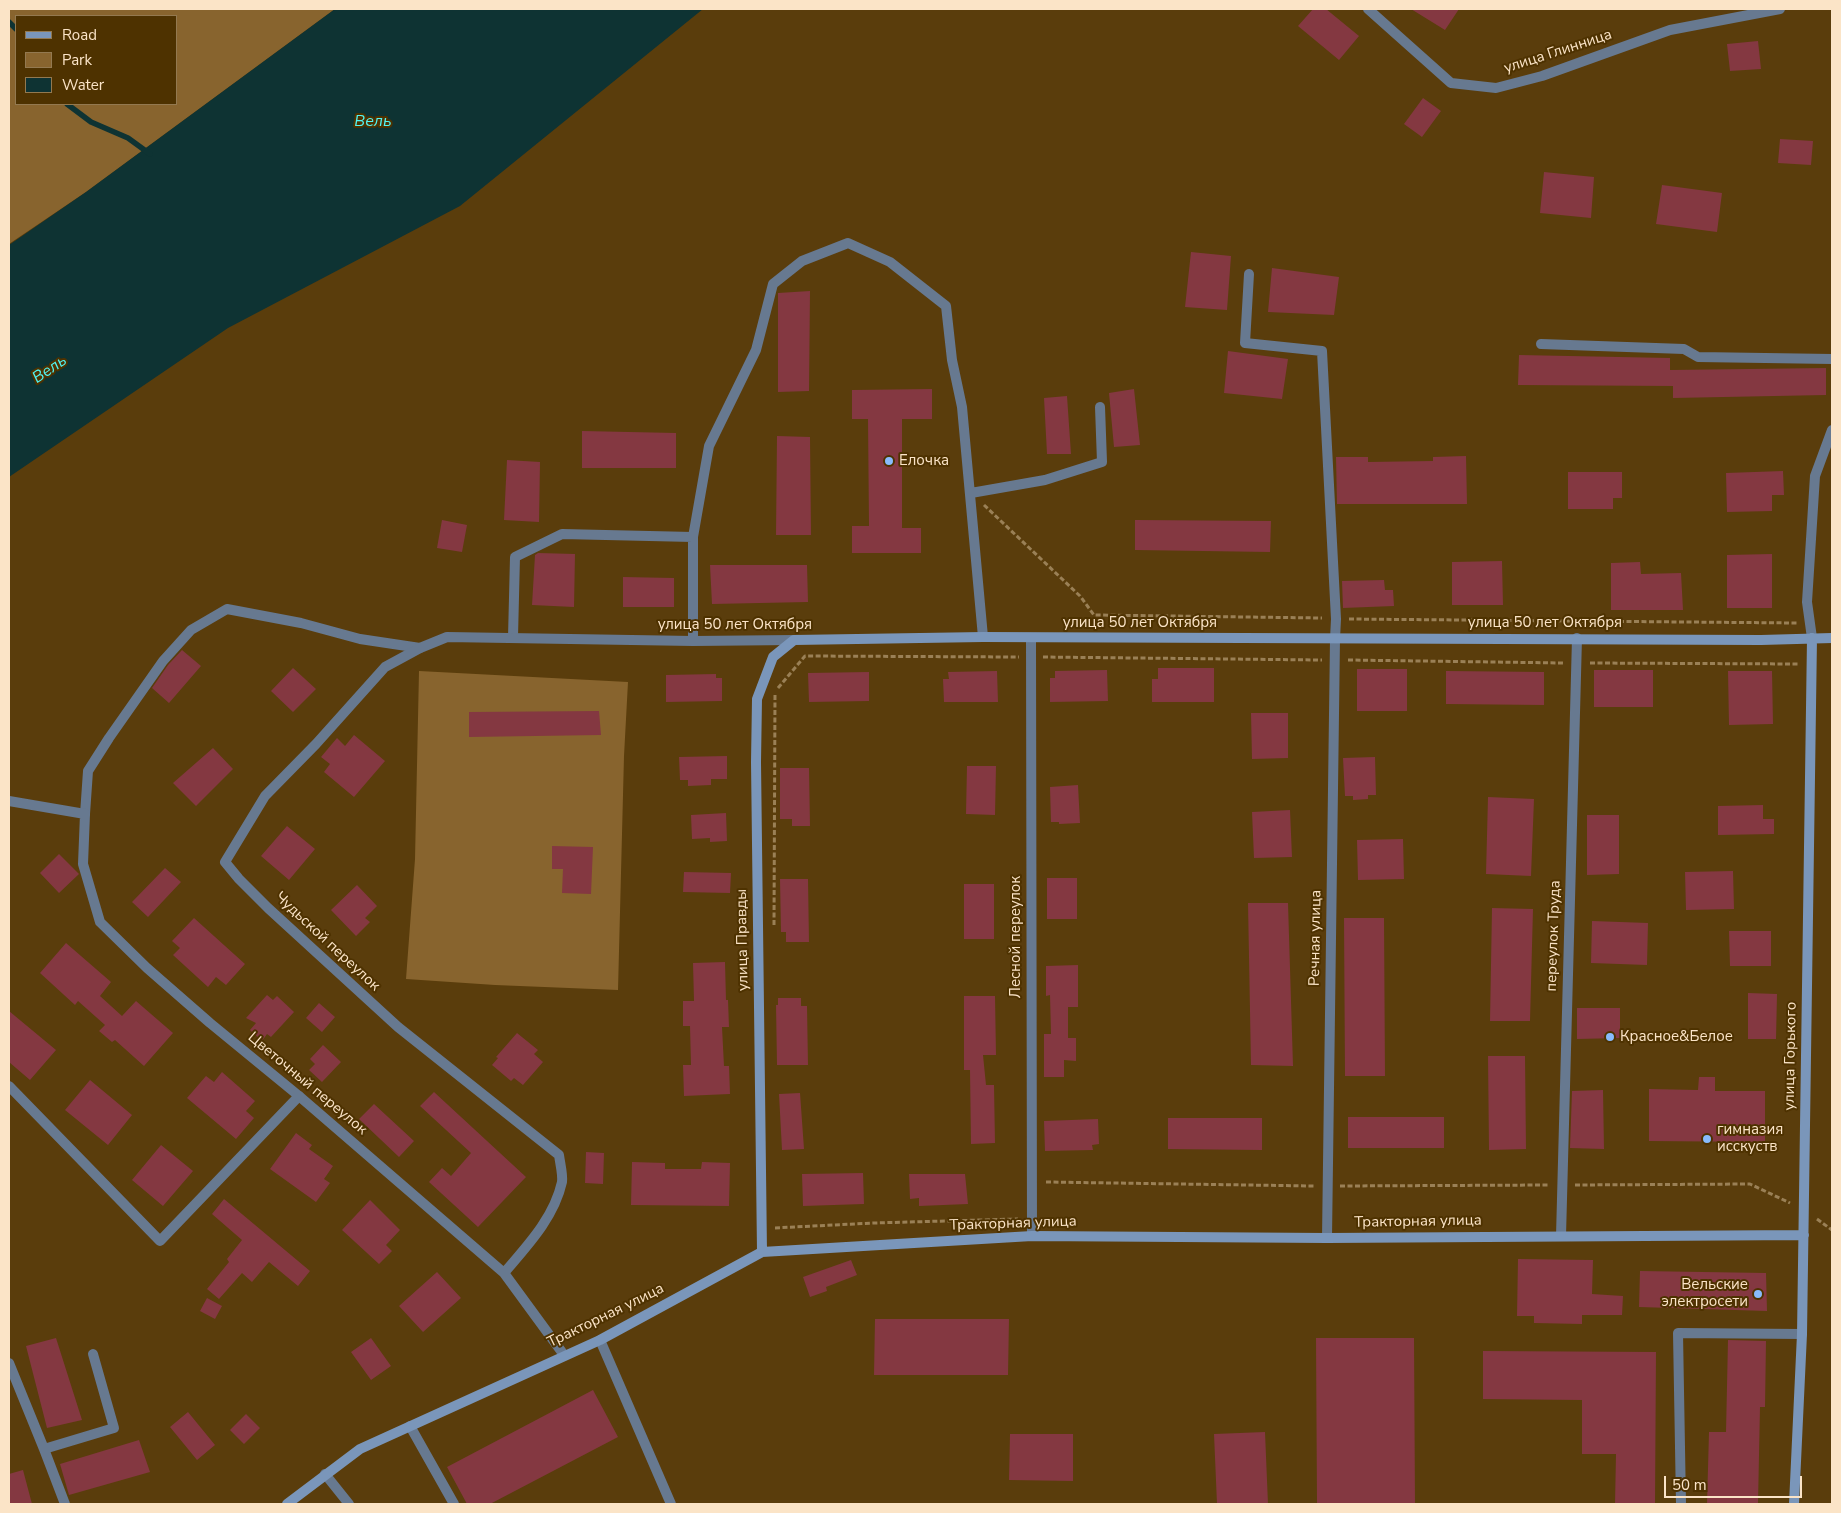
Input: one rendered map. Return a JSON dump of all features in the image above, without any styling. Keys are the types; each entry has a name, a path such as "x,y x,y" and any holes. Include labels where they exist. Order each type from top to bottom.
{"street":[{"name":"улица Глинница","path":"1368,9 1451,83 1496,88 1542,76 1670,30 1780,9"},
{"path":"693,641 693,537 709,446 756,350 774,284 802,261 848,243 890,262 946,306 952,360 962,407 983,637"},
{"name":"Речная улица","path":"1249,274 1245,343 1322,351 1336,618 1327,1238"},
{"path":"1541,344 1684,349 1698,357 1832,359"},
{"path":"971,493 1045,480 1102,462 1100,407"},
{"path":"1812,638 1807,602 1815,476 1832,430"},
{"path":"513,637 515,557 562,534 693,537"},
{"name":"Цветочный переулок","path":"420,648 360,639 301,623 227,609 192,630 163,661 88,771 84,864 100,922 147,968 210,1023 299,1096 504,1273 564,1355"},
{"name":"улица 50 лет Октября","path":"447,637 693,641 983,637 1761,640 1832,638"},
{"name":"Чудьской переулок","path":"447,637 420,648 386,667 316,744 265,796 225,862 268,908 398,1027 559,1155 562,1181 553,1208 534,1238 504,1273"},
{"name":"Лесной переулок","path":"1030,638 1032,1236"},
{"name":"переулок Труда","path":"1561,1236 1577,638"},
{"name":"улица Горького","path":"1794,1504 1802,1334 1812,638"},
{"name":"улица Правды","path":"762,1252 756,762 758,699 773,657 794,640"},
{"path":"9,800 85,814"},
{"path":"9,1086 160,1241 299,1096"},
{"name":"Тракторная улица","path":"287,1504 360,1449 600,1340 762,1252 1032,1236 1327,1238 1804,1235"},
{"path":"1681,1504 1678,1333 1802,1334"},
{"path":"600,1340 671,1504"},
{"path":"44,1449 114,1428 93,1354"},
{"path":"9,1364 65,1504"},
{"path":"410,1426 454,1504"},
{"path":"325,1474 349,1504"}],"path":[{"path":"971,493 1080,596 1094,615 1810,623"},
{"path":"774,930 775,691 805,656 1811,664"},
{"path":"1032,1182 1328,1186 1750,1184 1804,1209"},
{"path":"772,1228 874,1223 1015,1220 1032,1216"}],"green space":[{"path":"9,9 335,9 86,192 9,244"},
{"path":"419,671 628,682 624,756 618,990 406,979 415,859"}],"water":[{"name":"Вель","path":"335,9 703,9 460,206 228,328 9,477 9,245 86,192"}],"building":[{"path":"1313,9 1326,9 1359,36 1339,60 1298,26"},
{"path":"1411,9 1459,9 1445,30"},
{"path":"1758,41 1761,69 1730,71 1727,44"},
{"path":"1423,98 1441,111 1422,137 1404,124"},
{"path":"1780,139 1813,141 1811,165 1778,163"},
{"path":"1544,172 1594,177 1591,218 1540,213"},
{"path":"1662,185 1722,193 1717,232 1656,224"},
{"path":"1191,252 1231,256 1227,310 1185,307"},
{"path":"1272,268 1339,277 1334,315 1268,312"},
{"path":"810,291 809,391 778,392 778,293"},
{"path":"1228,351 1288,359 1282,399 1224,393"},
{"path":"1519,355 1670,358 1670,370 1826,368 1826,395 1673,398 1673,386 1518,385"},
{"path":"932,389 932,419 902,419 902,528 921,528 921,553 852,553 852,526 869,526 868,419 852,419 852,390"},
{"path":"1134,389 1140,445 1114,447 1109,393"},
{"path":"1067,396 1071,454 1047,454 1044,398"},
{"path":"582,431 676,433 676,468 582,468"},
{"path":"777,436 810,437 811,535 776,535"},
{"path":"1466,456 1467,504 1337,504 1336,457 1368,457 1368,462 1433,461 1433,457"},
{"path":"507,460 540,462 539,522 504,520"},
{"path":"1783,471 1784,495 1772,495 1772,511 1727,512 1726,473"},
{"path":"1568,472 1622,472 1622,498 1613,498 1613,509 1568,509"},
{"path":"442,520 467,525 462,552 437,548"},
{"path":"1135,520 1271,521 1270,552 1135,550"},
{"path":"538,553 575,554 574,607 532,605 535,555"},
{"path":"1772,554 1772,608 1727,608 1727,555"},
{"path":"1502,561 1503,605 1452,605 1452,562"},
{"path":"1640,562 1641,574 1681,573 1683,610 1611,610 1611,563"},
{"path":"710,565 807,565 808,602 712,604"},
{"path":"623,577 674,578 674,607 623,607"},
{"path":"1384,580 1385,590 1393,590 1394,606 1343,608 1342,581"},
{"path":"182,650 201,666 169,703 152,688 168,665"},
{"path":"293,668 316,689 293,712 271,691"},
{"path":"1158,668 1214,668 1214,702 1152,702 1152,679 1158,679"},
{"path":"1357,669 1407,669 1407,711 1357,711"},
{"path":"1107,670 1108,701 1050,702 1050,678 1055,678 1055,671"},
{"path":"1594,670 1653,670 1653,707 1594,707"},
{"path":"997,671 998,702 944,702 943,679 949,679 948,672"},
{"path":"1446,671 1544,672 1544,705 1446,704"},
{"path":"1728,671 1772,671 1773,724 1729,725"},
{"path":"869,672 869,701 809,702 808,673"},
{"path":"716,674 716,678 722,678 722,701 666,702 666,675"},
{"path":"599,711 601,735 469,737 469,712"},
{"path":"1251,713 1288,713 1288,758 1252,759"},
{"path":"354,735 385,761 354,797 324,772 330,764 321,757 337,738 345,746"},
{"path":"213,748 233,769 196,806 173,783"},
{"path":"727,756 727,779 711,779 711,785 688,786 688,780 680,780 679,757"},
{"path":"1375,757 1376,795 1368,795 1368,799 1353,800 1353,796 1345,796 1343,758"},
{"path":"967,766 996,766 995,815 966,814"},
{"path":"780,768 809,768 810,826 792,826 792,819 780,819"},
{"path":"1078,785 1080,823 1059,824 1059,822 1051,822 1050,787"},
{"path":"1488,797 1534,799 1531,876 1486,874"},
{"path":"1763,805 1763,819 1774,819 1774,834 1718,835 1718,806"},
{"path":"1290,810 1292,857 1254,858 1252,812"},
{"path":"726,813 727,841 710,842 710,838 692,839 691,815"},
{"path":"1587,815 1619,815 1619,874 1587,875"},
{"path":"287,826 315,849 289,880 261,856"},
{"path":"1403,839 1404,879 1358,880 1357,840"},
{"path":"552,846 593,847 591,894 562,893 563,869 552,869"},
{"path":"59,854 79,874 59,893 40,873"},
{"path":"165,868 181,882 148,917 132,902"},
{"path":"1733,871 1734,909 1686,910 1685,872"},
{"path":"684,872 731,873 730,893 683,892"},
{"path":"1047,878 1077,878 1077,919 1047,919"},
{"path":"780,879 808,879 809,942 786,942 786,932 781,932"},
{"path":"964,884 994,884 994,939 964,939"},
{"path":"357,885 377,906 365,918 370,922 356,936 331,910"},
{"path":"1248,903 1288,903 1293,1066 1251,1065"},
{"path":"1492,908 1533,909 1530,1021 1490,1021"},
{"path":"194,918 245,964 226,985 216,977 208,987 173,955 180,948 172,941"},
{"path":"1344,918 1384,918 1385,1076 1345,1076"},
{"path":"1592,921 1648,923 1647,965 1591,963"},
{"path":"1729,931 1771,931 1771,966 1730,966"},
{"path":"66,943 111,982 100,996 122,1016 136,1001 173,1033 144,1066 115,1040 112,1042 99,1031 105,1025 78,1001 75,1005 40,973"},
{"path":"725,962 729,1027 722,1027 724,1066 729,1066 730,1094 684,1096 683,1065 691,1065 690,1026 683,1026 683,1001 694,1001 693,963"},
{"path":"1078,965 1078,1007 1068,1007 1068,1038 1076,1038 1076,1061 1064,1060 1064,1077 1044,1077 1044,1034 1051,1034 1050,995 1046,996 1046,966"},
{"path":"1748,993 1777,994 1776,1039 1748,1039"},
{"path":"267,995 273,1000 277,996 294,1012 271,1037 267,1034 262,1041 250,1030 256,1023 246,1018"},
{"path":"964,996 995,996 996,1055 983,1055 986,1085 994,1085 995,1143 971,1144 970,1070 964,1070"},
{"path":"778,998 801,998 801,1006 807,1006 808,1065 777,1065 776,1005 778,1005"},
{"path":"319,1003 335,1017 322,1032 306,1018"},
{"path":"1577,1008 1620,1008 1620,1038 1577,1039"},
{"path":"9,1011 56,1050 30,1080 9,1062"},
{"path":"517,1033 538,1050 534,1054 543,1062 523,1085 514,1078 511,1081 492,1065 498,1058 496,1057"},
{"path":"323,1045 341,1062 322,1082 309,1070 315,1064 310,1059"},
{"path":"1488,1056 1525,1056 1526,1149 1489,1150"},
{"path":"222,1072 255,1101 246,1111 254,1118 236,1139 187,1098 206,1076 214,1082"},
{"path":"1699,1077 1715,1077 1715,1091 1765,1091 1765,1142 1649,1141 1649,1089 1698,1090"},
{"path":"90,1080 132,1115 108,1145 65,1110"},
{"path":"1603,1090 1604,1149 1570,1148 1572,1091"},
{"path":"434,1092 526,1177 478,1227 429,1182 442,1168 451,1176 471,1153 420,1106"},
{"path":"800,1093 804,1149 782,1150 779,1094"},
{"path":"374,1104 414,1141 399,1157 359,1119"},
{"path":"1348,1117 1444,1117 1444,1148 1348,1148"},
{"path":"1168,1118 1262,1118 1262,1150 1168,1149"},
{"path":"1098,1119 1099,1144 1092,1145 1093,1150 1045,1151 1044,1121"},
{"path":"296,1133 312,1145 309,1149 333,1166 324,1179 330,1183 316,1202 270,1169"},
{"path":"161,1145 193,1171 163,1206 132,1180"},
{"path":"586,1152 604,1153 603,1184 585,1183"},
{"path":"632,1162 665,1163 665,1169 701,1169 702,1162 730,1163 729,1206 631,1205"},
{"path":"863,1173 864,1204 803,1206 802,1174"},
{"path":"909,1174 965,1174 968,1204 919,1206 919,1198 910,1199"},
{"path":"224,1199 310,1271 298,1286 269,1262 252,1282 242,1273 219,1299 207,1289 229,1262 227,1259 242,1240 212,1214"},
{"path":"370,1200 400,1230 386,1245 392,1251 379,1264 342,1230"},
{"path":"1518,1259 1593,1260 1592,1294 1623,1296 1622,1315 1582,1315 1582,1324 1534,1323 1534,1316 1517,1316"},
{"path":"851,1260 857,1275 826,1287 827,1291 810,1297 803,1277"},
{"path":"1640,1271 1766,1273 1767,1311 1639,1307"},
{"path":"437,1272 461,1298 423,1332 399,1306"},
{"path":"207,1298 222,1306 215,1319 200,1311"},
{"path":"875,1319 1009,1319 1008,1375 874,1375"},
{"path":"56,1338 82,1420 47,1428 26,1346"},
{"path":"371,1338 391,1366 371,1380 351,1352"},
{"path":"1316,1338 1414,1338 1415,1504 1317,1504"},
{"path":"1728,1340 1766,1341 1765,1407 1760,1407 1758,1504 1707,1504 1709,1432 1726,1432"},
{"path":"1483,1351 1656,1352 1655,1504 1615,1504 1616,1454 1582,1454 1582,1400 1483,1399"},
{"path":"593,1390 618,1437 490,1504 467,1504 447,1467"},
{"path":"188,1412 215,1445 197,1460 170,1427"},
{"path":"246,1414 260,1428 244,1444 230,1430"},
{"path":"1265,1432 1268,1504 1217,1504 1214,1434"},
{"path":"1010,1434 1073,1434 1073,1481 1009,1480"},
{"path":"139,1440 150,1472 69,1495 60,1464"},
{"path":"23,1470 32,1504 9,1504 9,1474"}],"waterway":[{"path":"9,22 15,28"},
{"path":"68,105 91,122 128,138 150,154"}],"place":[{"name":"Елочка","path":"889,461"},
{"name":"Красное&Белое","path":"1610,1037"},
{"name":"гимназия исскуств","path":"1707,1139"},
{"name":"Вельские электросети","path":"1758,1294"}]}
